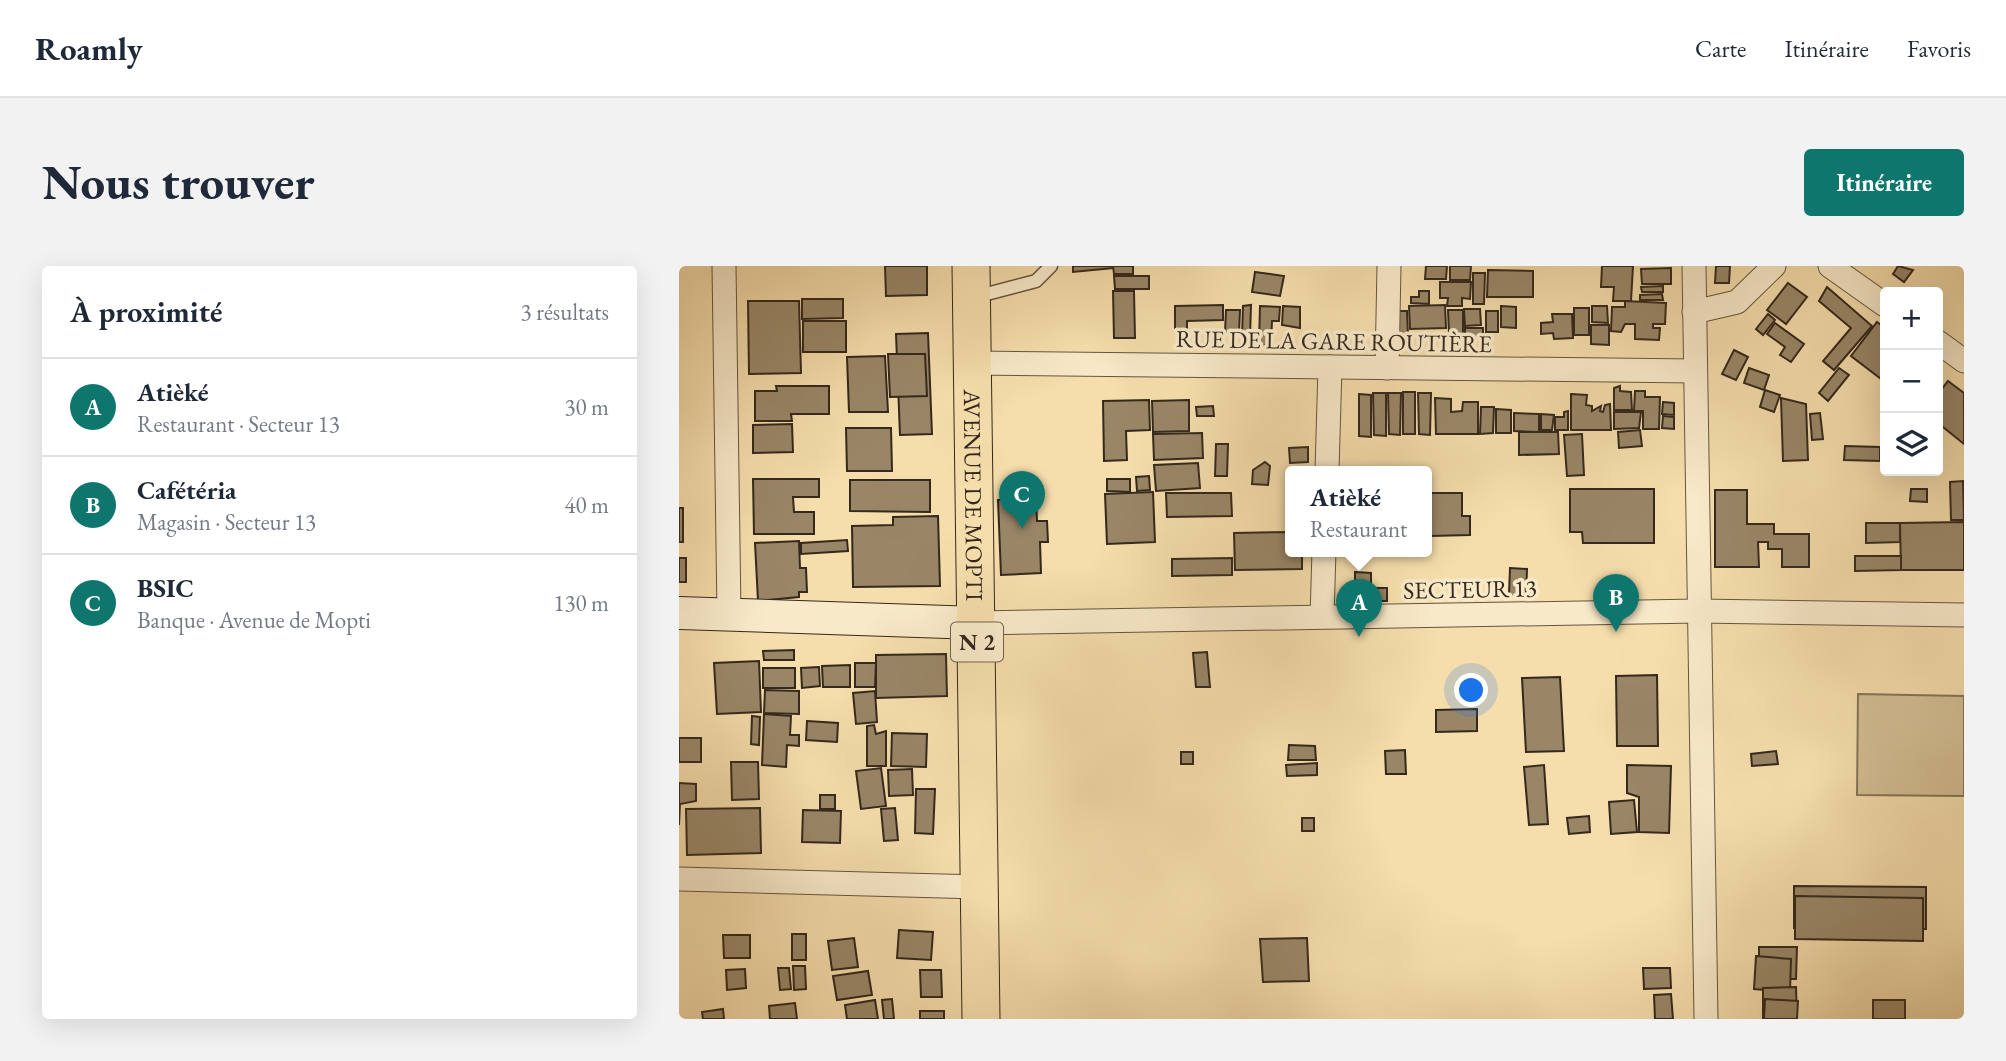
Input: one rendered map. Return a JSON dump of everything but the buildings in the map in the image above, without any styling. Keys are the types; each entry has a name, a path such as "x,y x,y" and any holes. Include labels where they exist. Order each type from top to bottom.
{"main road":[{"name":"AVENUE DE MOPTI","path":"971,282 981,1019"}],"street":[{"path":"724,266 729,614"},
{"path":"1387,368 1389,266"},
{"path":"1694,266 1706,1019"},
{"path":"1694,312 1737,302 1775,266"},
{"path":"1830,266 1880,301"},
{"path":"1943,346 1964,361"},
{"name":"RUE DE LA GARE ROUTIÈRE","path":"972,363 1695,371"},
{"path":"1327,466 1330,367"},
{"path":"1322,617 1324,557"},
{"name":"SECTEUR 13","path":"977,623 1698,611 1964,615"},
{"path":"679,613 977,623"},
{"path":"679,879 981,887"}],"lane":[{"path":"971,282 1036,281 1051,266"}],"shaded area":[{"path":"1858,694 1964,696 1964,796 1857,795"}],"place":[{"name":"BSIC","path":"1022,529"},
{"name":"Cafétéria","path":"1616,632"},
{"name":"Atièké","path":"1359,637"}]}
